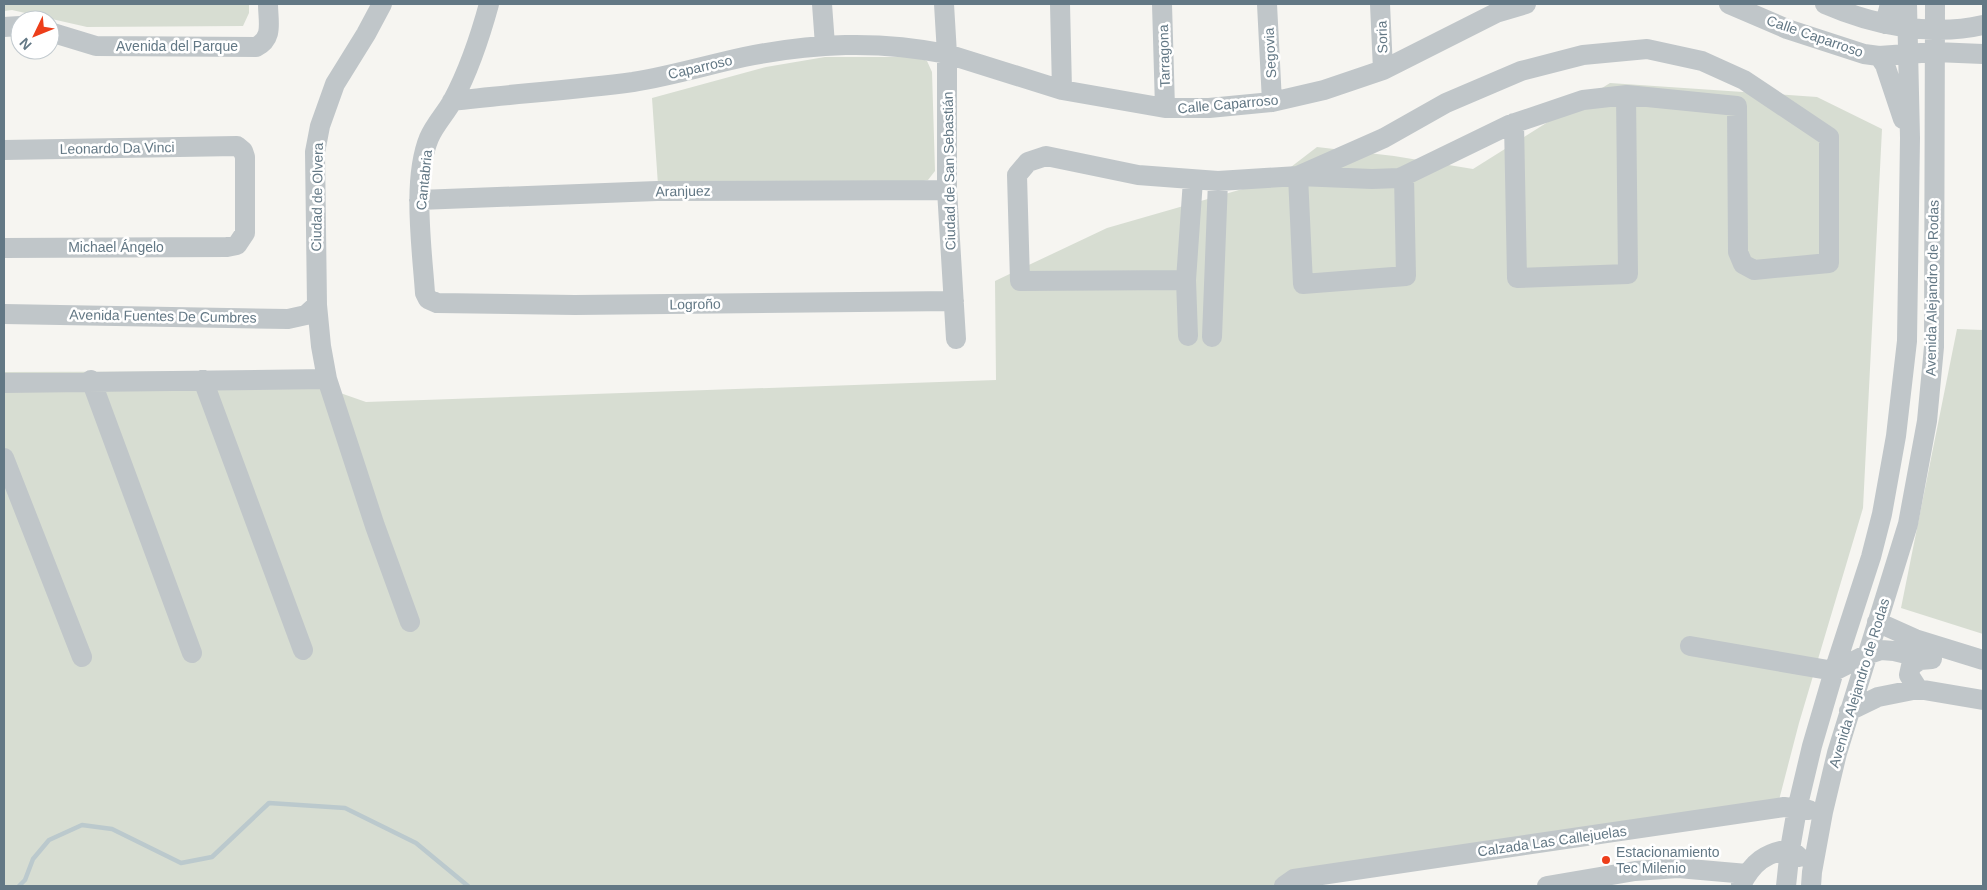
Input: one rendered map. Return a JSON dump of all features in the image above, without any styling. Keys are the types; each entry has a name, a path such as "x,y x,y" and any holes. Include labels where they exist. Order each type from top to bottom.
{"street":[{"name":"Avenida del Parque","path":"60,35 96,46 256,47 265,42 268,37 268,4"},
{"name":"Ciudad de Olvera","path":"382,4 335,84 320,126 315,152 317,305 321,346 327,379 375,526 410,622"},
{"name":"Cantabria","path":"437,303 428,299 425,293 419,200 423,159 428,139 452,101 471,59 488,4"},
{"path":"822,4 825,45"},
{"name":"Ciudad de San Sebastián","path":"944,4 947,54 947,190 956,339"},
{"path":"1060,4 1062,90"},
{"name":"Tarragona","path":"1162,4 1166,108"},
{"name":"Segovia","path":"1267,4 1272,102"},
{"name":"Soria","path":"1380,4 1383,70"},
{"name":"Calle Caparroso","path":"947,54 1062,90 1166,108 1209,108 1272,102 1324,90 1383,70 1496,8 1526,4"},
{"name":"Calle Caparroso","path":"1729,4 1787,29 1864,54 1879,56 1935,52 1983,54"},
{"path":"1882,17 1890,4"},
{"name":"Avenida Alejandro de Rodas","path":"1786,886 1797,809 1834,672 1882,514 1896,436 1907,341 1910,138 1907,4"},
{"name":"Avenida Alejandro de Rodas","path":"1811,879 1822,812 1849,711 1908,524 1926,421 1934,347 1935,4"},
{"path":"1829,5 1882,17 1907,26 1934,30 1963,30 1983,25"},
{"name":"Caparroso","path":"452,101 633,82 745,57 825,45 884,45 947,54"},
{"path":"1186,280 1020,281 1017,175 1028,162 1046,156 1138,176 1218,182 1298,176 1372,179 1399,178 1514,123 1583,100 1626,95 1737,106 1738,252 1743,264 1754,270 1829,263 1829,137 1744,80 1702,61 1647,49 1583,55 1521,71 1446,103 1384,138 1298,176"},
{"path":"1879,56 1885,65 1910,138"},
{"path":"1514,123 1517,278 1628,274 1626,95"},
{"name":"Leonardo Da Vinci","path":"4,150 237,146 243,151 244,157 245,233 237,245 227,247"},
{"path":"1298,176 1303,284 1406,276 1404,176"},
{"path":"1188,336 1186,280 1193,180"},
{"path":"1212,337 1218,182"},
{"name":"Aranjuez","path":"419,200 657,191 947,190"},
{"name":"Michael Ángelo","path":"4,248 227,247"},
{"name":"Logroño","path":"437,303 575,305 954,301"},
{"name":"Avenida Fuentes De Cumbres","path":"4,314 288,319 306,315 317,305"},
{"path":"4,383 91,380 327,379"},
{"path":"91,380 192,653"},
{"path":"203,380 303,650"},
{"path":"4,458 82,657"},
{"path":"1877,622 1915,639 1980,659"},
{"path":"1690,646 1834,672 1866,655 1881,650 1894,651 1927,659 1980,659"},
{"path":"1918,689 1912,682 1909,670 1915,662 1927,659"},
{"path":"1849,711 1878,696 1918,689 1983,700"},
{"name":"Calzada Las Callejuelas","path":"1284,886 1294,879 1764,810 1784,808 1822,812"},
{"path":"1547,886 1635,872 1678,868 1743,880 1761,860 1773,852 1790,849 1811,879"}],"shaded area":[{"path":"4,4 249,4 249,13 243,26 87,27 60,21 60,10 4,11"},
{"path":"825,57 919,57 927,61 932,72 935,171 928,180 919,182 658,185 652,98 766,67"},
{"path":"1610,83 1817,97 1882,129 1863,508 1799,723 1779,800 1283,886 4,886 4,372 293,371 326,388 366,402 996,380 995,281 1107,228 1274,180 1317,147 1394,156 1473,169"},
{"path":"1957,329 1983,330 1983,634 1901,608"}],"waterway":[{"path":"19,886 25,880 33,859 49,840 82,825 112,829 181,863 212,857 269,803 345,808 416,843 468,886"}],"place":[{"name":"Estacionamiento Tec Milenio","path":"1606,860"}]}
